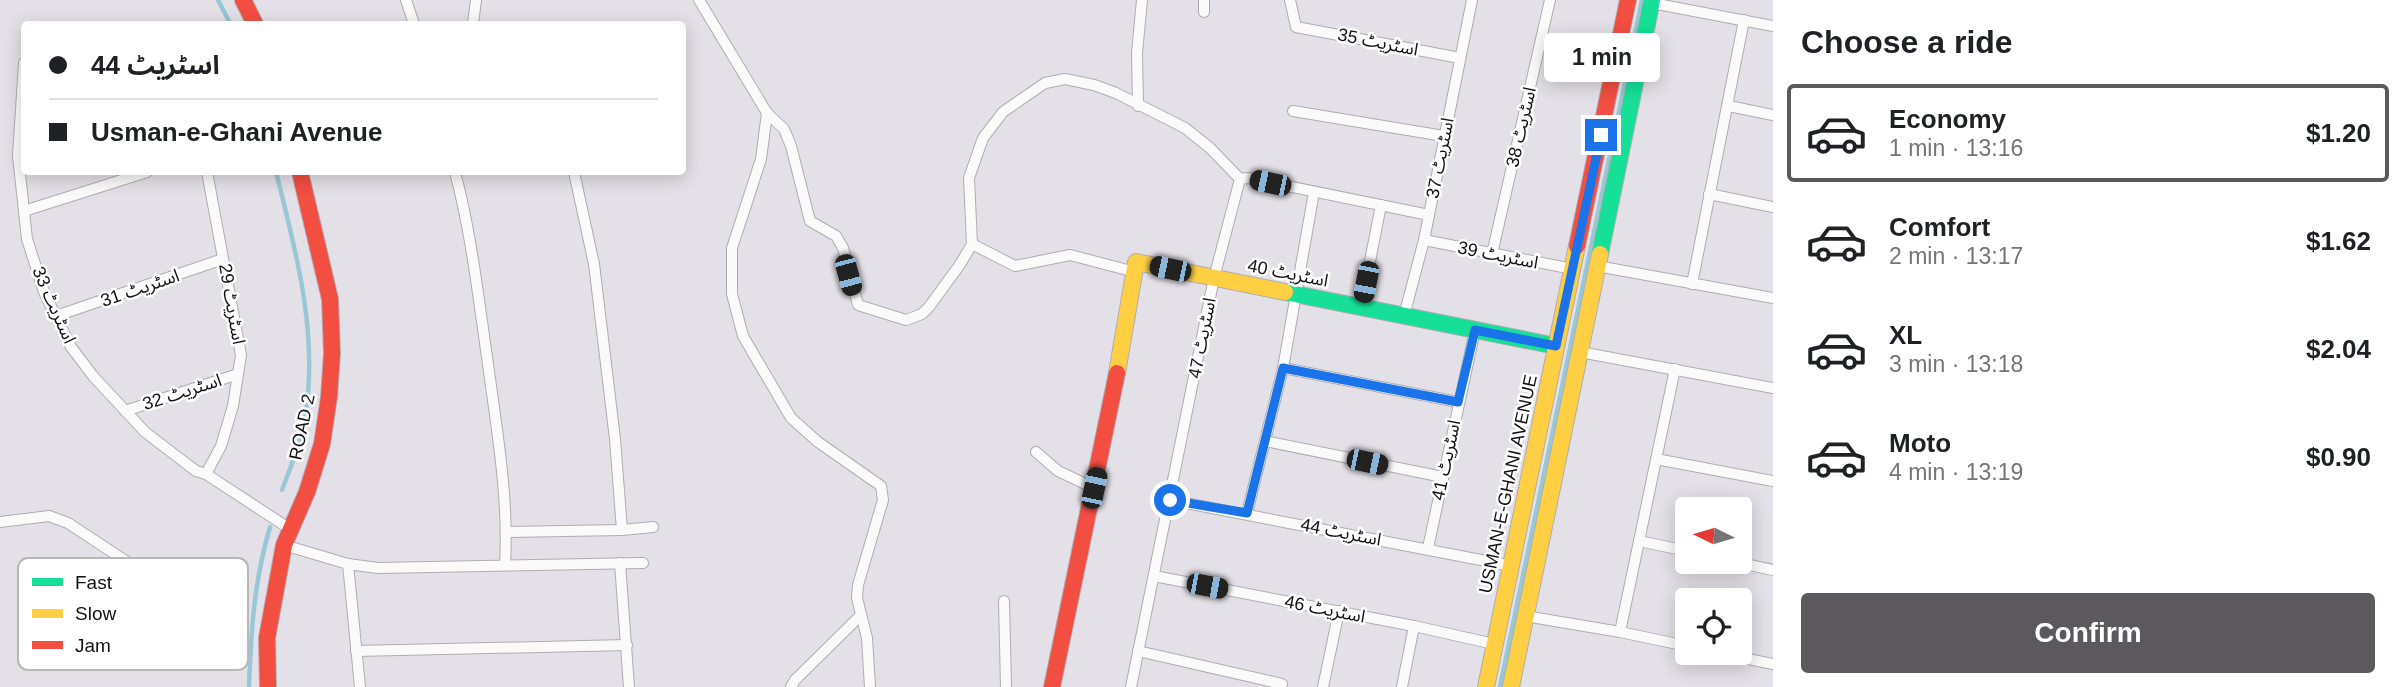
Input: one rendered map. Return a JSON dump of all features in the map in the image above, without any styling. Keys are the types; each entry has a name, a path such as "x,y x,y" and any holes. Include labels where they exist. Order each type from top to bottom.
{"street":[{"path":"243,0 254,21"},
{"path":"406,0 413,21"},
{"path":"474,21 477,0"},
{"path":"699,0 767,113 784,129 810,220 836,236 858,305 906,320 922,314 972,244 969,178 983,138 1014,102 1045,83 1065,79 1105,88 1185,128 1203,141 1240,179 1248,178 1429,215"},
{"path":"1138,106 1137,53 1142,0"},
{"name":"اسٹریٹ 35","path":"1290,0 1296,27 1460,58"},
{"name":"اسٹریٹ 37","path":"1404,316 1424,240 1472,0"},
{"name":"اسٹریٹ 38","path":"1492,254 1550,0"},
{"name":"USMAN-E-GHANI AVENUE","path":"1486,687 1628,0"},
{"path":"1511,687 1652,1 1773,26"},
{"path":"1692,284 1745,20"},
{"path":"1729,106 1773,115"},
{"path":"1293,111 1444,136"},
{"path":"767,113 761,159 732,248 732,294 743,336 791,418 818,442 881,486 883,500 858,585 860,615 867,638 870,687"},
{"name":"اسٹریٹ 33","path":"21,121 18,156 27,239 44,292 71,346 93,376 145,432 196,471 205,474 290,529"},
{"path":"24,211 138,175"},
{"name":"اسٹریٹ 29","path":"205,474 221,446 233,406 241,355 208,175"},
{"name":"ROAD 2","path":"268,687 267,638 284,545 307,492 321,444 329,397 330,299 301,175"},
{"path":"456,175 466,214 495,417 507,532 505,565"},
{"path":"575,175 594,264 615,439 622,530"},
{"name":"اسٹریٹ 47","path":"1131,687 1214,278 1240,179"},
{"path":"1247,513 1283,368 1314,192"},
{"path":"1709,194 1773,207"},
{"path":"1361,307 1381,205"},
{"name":"اسٹریٹ 39","path":"1424,240 1573,269"},
{"path":"972,244 1016,266 1070,255 1136,267 1123,344 1052,687"},
{"name":"اسٹریٹ 31","path":"56,316 223,259"},
{"path":"1597,266 1773,298"},
{"name":"اسٹریٹ 40","path":"1136,267 1296,293 1556,346"},
{"name":"اسٹریٹ 41","path":"1428,548 1475,330"},
{"path":"1580,352 1773,388"},
{"path":"1283,368 1458,402"},
{"path":"1620,632 1675,369"},
{"name":"اسٹریٹ 32","path":"125,411 238,374"},
{"path":"1265,441 1443,477"},
{"path":"1036,452 1058,471 1094,488"},
{"path":"1657,458 1773,481"},
{"name":"اسٹریٹ 44","path":"1170,500 1512,566"},
{"path":"0,522 49,516 68,523 121,558"},
{"path":"507,532 653,527"},
{"path":"1639,541 1675,548"},
{"path":"284,545 348,564 378,568 643,563"},
{"path":"620,563 629,687"},
{"path":"348,564 360,687"},
{"path":"1752,565 1773,570"},
{"name":"اسٹریٹ 46","path":"1154,576 1494,644"},
{"path":"1004,601 1006,687"},
{"path":"1323,687 1339,611"},
{"path":"791,687 860,615"},
{"path":"1525,616 1675,643"},
{"path":"1402,687 1414,626"},
{"path":"356,651 627,645"},
{"path":"1139,651 1282,684"},
{"path":"1752,660 1773,664"}],"waterway":[{"path":"218,0 229,21"},
{"path":"1500,687 1642,0"},
{"path":"277,175 298,263 309,356 309,386 303,426 282,490"},
{"path":"249,687 254,606 270,527"}],"traffic: fast":[{"path":"1600,254 1652,0"},
{"path":"1285,292 1556,346"}],"traffic: slow":[{"path":"1486,687 1577,246"},
{"path":"1511,687 1600,254"},
{"path":"1117,373 1136,262 1285,292"}],"traffic: jam":[{"path":"243,0 254,21"},
{"path":"1577,246 1628,0"},
{"path":"268,687 267,638 284,545 307,492 322,444 332,353 330,299 301,175"},
{"path":"1052,687 1117,373"}],"route":[{"path":"1170,500 1247,513 1283,368 1458,402 1475,330 1556,346 1601,135"}]}
